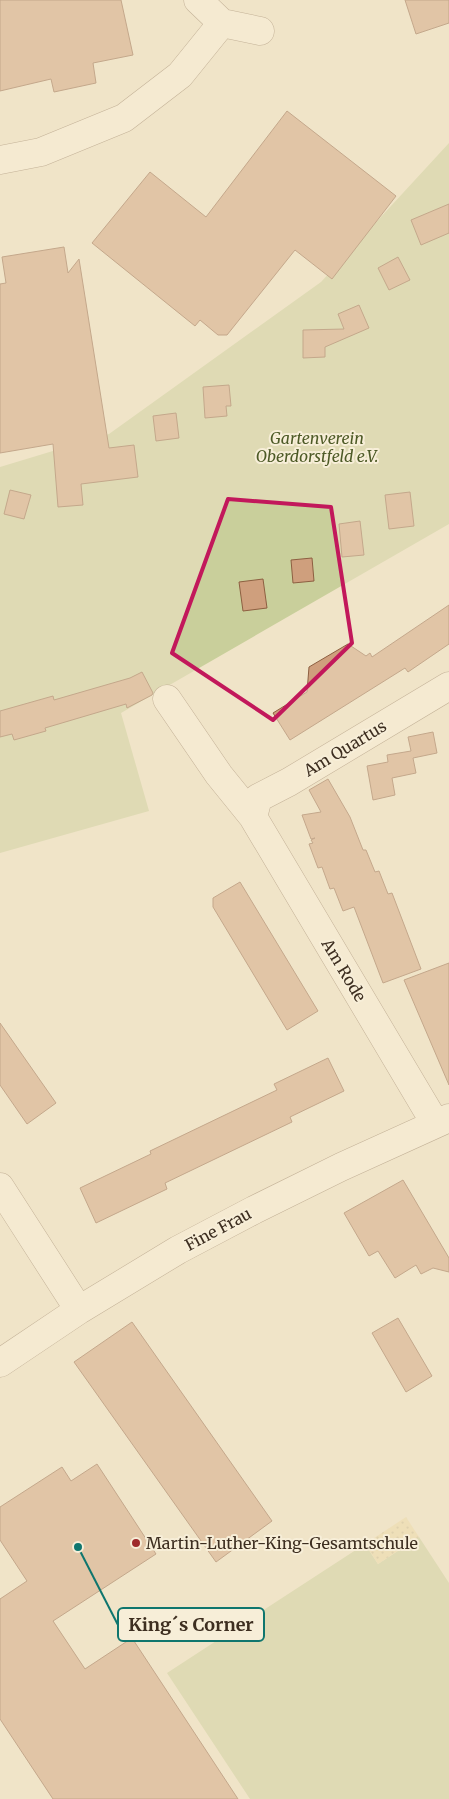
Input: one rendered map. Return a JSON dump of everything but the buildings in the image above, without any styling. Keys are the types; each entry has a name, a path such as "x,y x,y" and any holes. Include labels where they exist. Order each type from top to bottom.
{"street":[{"path":"198,0 222,24 260,31"},
{"path":"0,160 41,152 124,118 180,75 222,24"},
{"name":"Am Quartus","path":"253,817 258,798 289,782 449,686"},
{"name":"Am Rode","path":"167,699 219,775 253,817 442,1120"},
{"name":"Fine Frau","path":"0,1363 79,1310 178,1250 254,1210 442,1120"},
{"path":"0,1187 79,1310"}],"highlighted area":[{"path":"228,499 331,507 352,643 273,720 172,653"}],"green space":[{"name":"Gartenverein Oberdorstfeld e.V.","path":"449,143 449,524 121,713 149,811 0,853 0,467 109,434 321,282"},
{"path":"419,1537 449,1583 449,1799 250,1799 167,1673 365,1544 378,1564"}],"sand":[{"path":"406,1517 419,1537 378,1564 365,1544"}],"place":[{"name":"Martin-Luther-King-Gesamtschule","path":"136,1543"},
{"name":"King´s Corner","path":"78,1547"}]}
